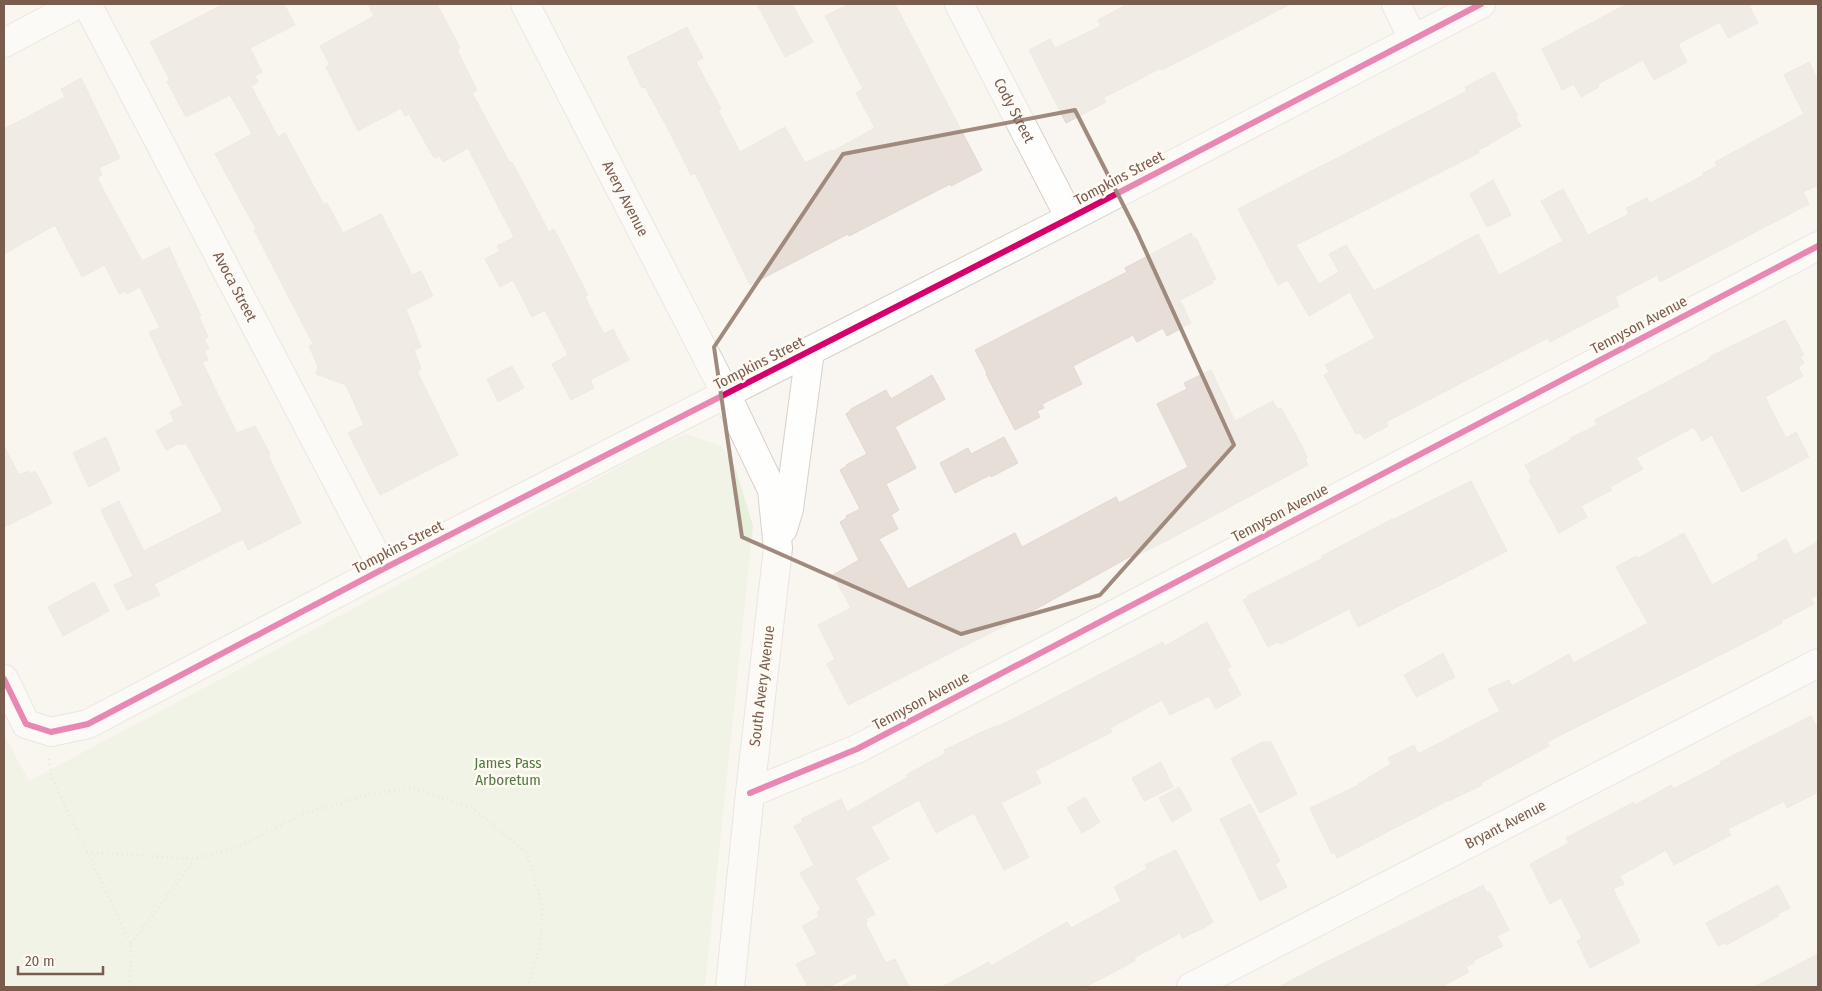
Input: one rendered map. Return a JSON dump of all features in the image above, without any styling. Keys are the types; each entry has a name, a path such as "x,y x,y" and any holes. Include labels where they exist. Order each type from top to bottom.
{"street":[{"path":"4,43 78,4"},
{"name":"Avoca Street","path":"87,4 383,569"},
{"name":"Avery Avenue","path":"525,4 726,394"},
{"name":"Cody Street","path":"959,4 1070,218"},
{"path":"1396,4 1413,39"},
{"name":"Tompkins Street","path":"44,731 51,732 88,724 383,569 1070,218 1481,4"},
{"name":"Tennyson Avenue","path":"750,793 857,749 1818,246"},
{"path":"778,548 789,509 810,351"},
{"name":"South Avery Avenue","path":"726,394 772,490 778,548 730,987"},
{"name":"Bryant Avenue","path":"1192,987 1818,663"},
{"path":"4,679 26,724 44,731"}],"path":[{"path":"44,731 51,776 131,944 130,987"},
{"path":"87,852 194,859 238,847 303,814 370,794 414,788 473,809 526,852 542,903 541,941 528,987"},
{"path":"131,944 194,859"}],"highlighted area":[{"path":"1075,110 1137,232 1234,445 1100,595 961,634 742,537 714,347 843,154"}],"green space":[{"name":"James Pass Arboretum","path":"687,434 721,446 735,467 753,526 705,987 4,987 4,734 29,781 666,442"}],"building":[{"path":"224,4 284,4 295,25 250,48 262,72 255,76 258,82 251,86 278,137 285,133 324,205 327,203 343,233 381,214 412,275 421,271 433,296 406,309 421,347 414,350 421,369 417,371 458,455 380,495 348,433 364,425 346,385 316,374 318,367 309,346 313,344 254,230 256,229 215,154 252,134 230,95 186,117 167,82 170,80 150,42"},
{"path":"368,4 437,4 460,48 457,50 477,90 472,93 510,163 512,162 549,232 554,229 588,295 585,297 604,334 613,329 629,360 590,380 594,388 571,400 552,364 568,355 545,310 532,317 513,280 500,287 485,259 500,251 497,246 514,237 468,148 443,162 440,156 434,158 409,114 405,116 401,108 358,131 326,67 330,65 320,46 374,16"},
{"path":"757,4 792,4 813,42 785,57"},
{"path":"849,4 895,4 982,170 951,186 950,184 849,236 848,234 750,285 695,173 691,175 667,127 645,87 642,88 627,57 687,27 703,58 696,62 721,109 718,110 740,152 785,127 805,163 833,151 875,128 856,93 863,89 825,16"},
{"path":"1128,4 1291,4 1103,98 1106,102 1066,123 1029,50 1050,39 1055,48 1101,26 1098,20"},
{"path":"1627,4 1754,4 1749,6 1758,23 1728,38 1720,22 1678,44 1687,62 1654,80 1643,60 1598,84 1599,87 1581,97 1574,84 1562,90 1542,49"},
{"path":"1809,62 1818,81 1818,185 1803,192 1809,204 1660,282 1657,275 1615,297 1619,306 1550,342 1548,338 1386,422 1388,426 1364,439 1360,433 1356,434 1324,375 1329,372 1325,365 1375,338 1350,292 1309,316 1288,280 1278,285 1238,209 1467,91 1465,87 1494,72 1518,116 1516,117 1521,126 1478,150 1479,153 1296,245 1319,284 1339,272 1329,254 1346,245 1374,291 1478,234 1499,275 1563,241 1541,201 1563,189 1588,235 1629,214 1626,208 1647,198 1650,203 1704,175 1703,173 1717,166 1715,162 1804,114 1784,75"},
{"path":"81,78 120,158 99,168 102,175 97,178 142,261 169,247 201,316 199,317 208,337 204,339 209,349 204,351 208,360 202,362 237,433 255,426 270,454 268,455 301,523 248,550 243,539 154,584 160,595 127,610 114,585 133,576 101,510 119,501 144,551 223,511 186,443 181,445 180,443 166,450 156,431 174,421 170,412 183,405 149,332 160,328 140,287 126,294 125,291 119,294 105,265 82,277 55,225 4,254 4,129 65,97 61,89"},
{"path":"1493,180 1511,215 1487,227 1470,194"},
{"path":"1191,233 1194,239 1196,238 1216,279 1212,280 1213,283 1180,300 1191,323 1167,336 1163,328 1137,342 1133,335 1073,366 1082,384 1042,404 1044,408 1037,411 1040,417 1015,430 975,350 1127,272 1125,268"},
{"path":"1785,320 1804,355 1800,356 1804,363 1798,367 1803,376 1765,397 1786,438 1796,432 1809,457 1742,492 1712,435 1702,441 1694,427 1636,458 1643,469 1610,487 1612,490 1581,506 1587,517 1559,533 1529,480 1532,478 1525,465 1571,440 1570,438 1597,425 1595,420 1710,359 1709,357"},
{"path":"512,366 524,388 498,402 487,379"},
{"path":"1211,370 1235,421 1273,401 1278,410 1281,408 1303,448 1308,465 1168,540 1132,558 1131,556 1018,619 848,705 827,664 835,659 818,625 851,608 833,575 859,560 840,522 847,518 846,516 860,509 840,470 867,454 846,414 851,409 886,390 891,399 932,375 945,399 895,427 916,468 886,484 899,510 891,515 898,529 879,539 908,589 1015,533 1022,547 1116,497 1119,503 1188,467 1157,404 1187,389 1184,383"},
{"path":"106,437 120,470 89,487 73,453"},
{"path":"1004,437 1018,463 955,493 940,463 968,448 971,454"},
{"path":"4,446 19,475 28,471 30,474 35,471 52,503 4,527"},
{"path":"1471,481 1507,551 1358,627 1349,609 1281,644 1278,642 1268,647 1243,600 1248,598 1247,596 1323,558 1322,556 1392,519"},
{"path":"1684,533 1712,585 1759,559 1757,555 1786,539 1794,555 1818,542 1818,594 1811,598 1814,604 1752,639 1547,742 1549,746 1481,783 1482,785 1337,858 1334,852 1332,854 1310,808 1359,785 1391,764 1388,758 1414,745 1418,754 1500,711 1488,689 1509,680 1512,686 1569,654 1573,663 1648,623 1616,567 1636,556 1638,558"},
{"path":"94,582 109,611 63,636 48,607"},
{"path":"1207,622 1231,667 1227,669 1241,695 1216,709 1209,696 1170,715 1162,700 1110,728 1112,732 1035,771 1041,783 1001,803 1029,857 1004,870 974,813 936,833 919,800 871,827 889,859 855,878 875,914 865,919 867,922 865,923 886,963 895,959 909,987 840,987 858,978 855,973 829,987 808,987 796,964 817,954 802,926 819,917 817,912 821,910 800,873 814,865 794,826 803,822 801,819 841,799 847,812 908,777 906,775 946,753 944,750 1007,722 1163,642 1165,646"},
{"path":"1443,653 1455,677 1416,697 1404,675"},
{"path":"1811,716 1818,730 1818,792 1787,808 1784,801 1728,829 1731,835 1674,865 1666,850 1620,876 1624,884 1613,889 1640,942 1590,968 1577,941 1582,938 1561,898 1550,904 1530,864 1569,843 1566,838 1634,802 1635,805 1671,785 1673,789 1721,764 1720,762"},
{"path":"1262,742 1271,742 1297,794 1260,813 1231,759"},
{"path":"1161,762 1173,787 1144,801 1132,778"},
{"path":"1179,787 1192,810 1172,822 1159,798"},
{"path":"1085,797 1100,822 1082,833 1067,808"},
{"path":"1250,804 1280,861 1275,864 1287,887 1260,901 1220,819"},
{"path":"1176,850 1213,922 1204,928 1182,938 1180,933 1134,958 1135,961 1085,987 942,987 989,962 991,966 1067,922 1071,928 1121,901 1114,887 1147,869 1145,865"},
{"path":"1483,885 1487,893 1489,891 1509,930 1497,936 1503,946 1473,961 1474,963 1466,967 1469,972 1441,987 1279,987 1320,965"},
{"path":"1778,885 1790,908 1726,945 1725,942 1718,946 1706,923"},
{"path":"1818,954 1818,987 1754,987"}],"cycle path":[{"path":"4,679 26,724 51,732 88,724 383,569 1070,218 1481,4"},
{"path":"750,793 857,749 1818,246"}]}
